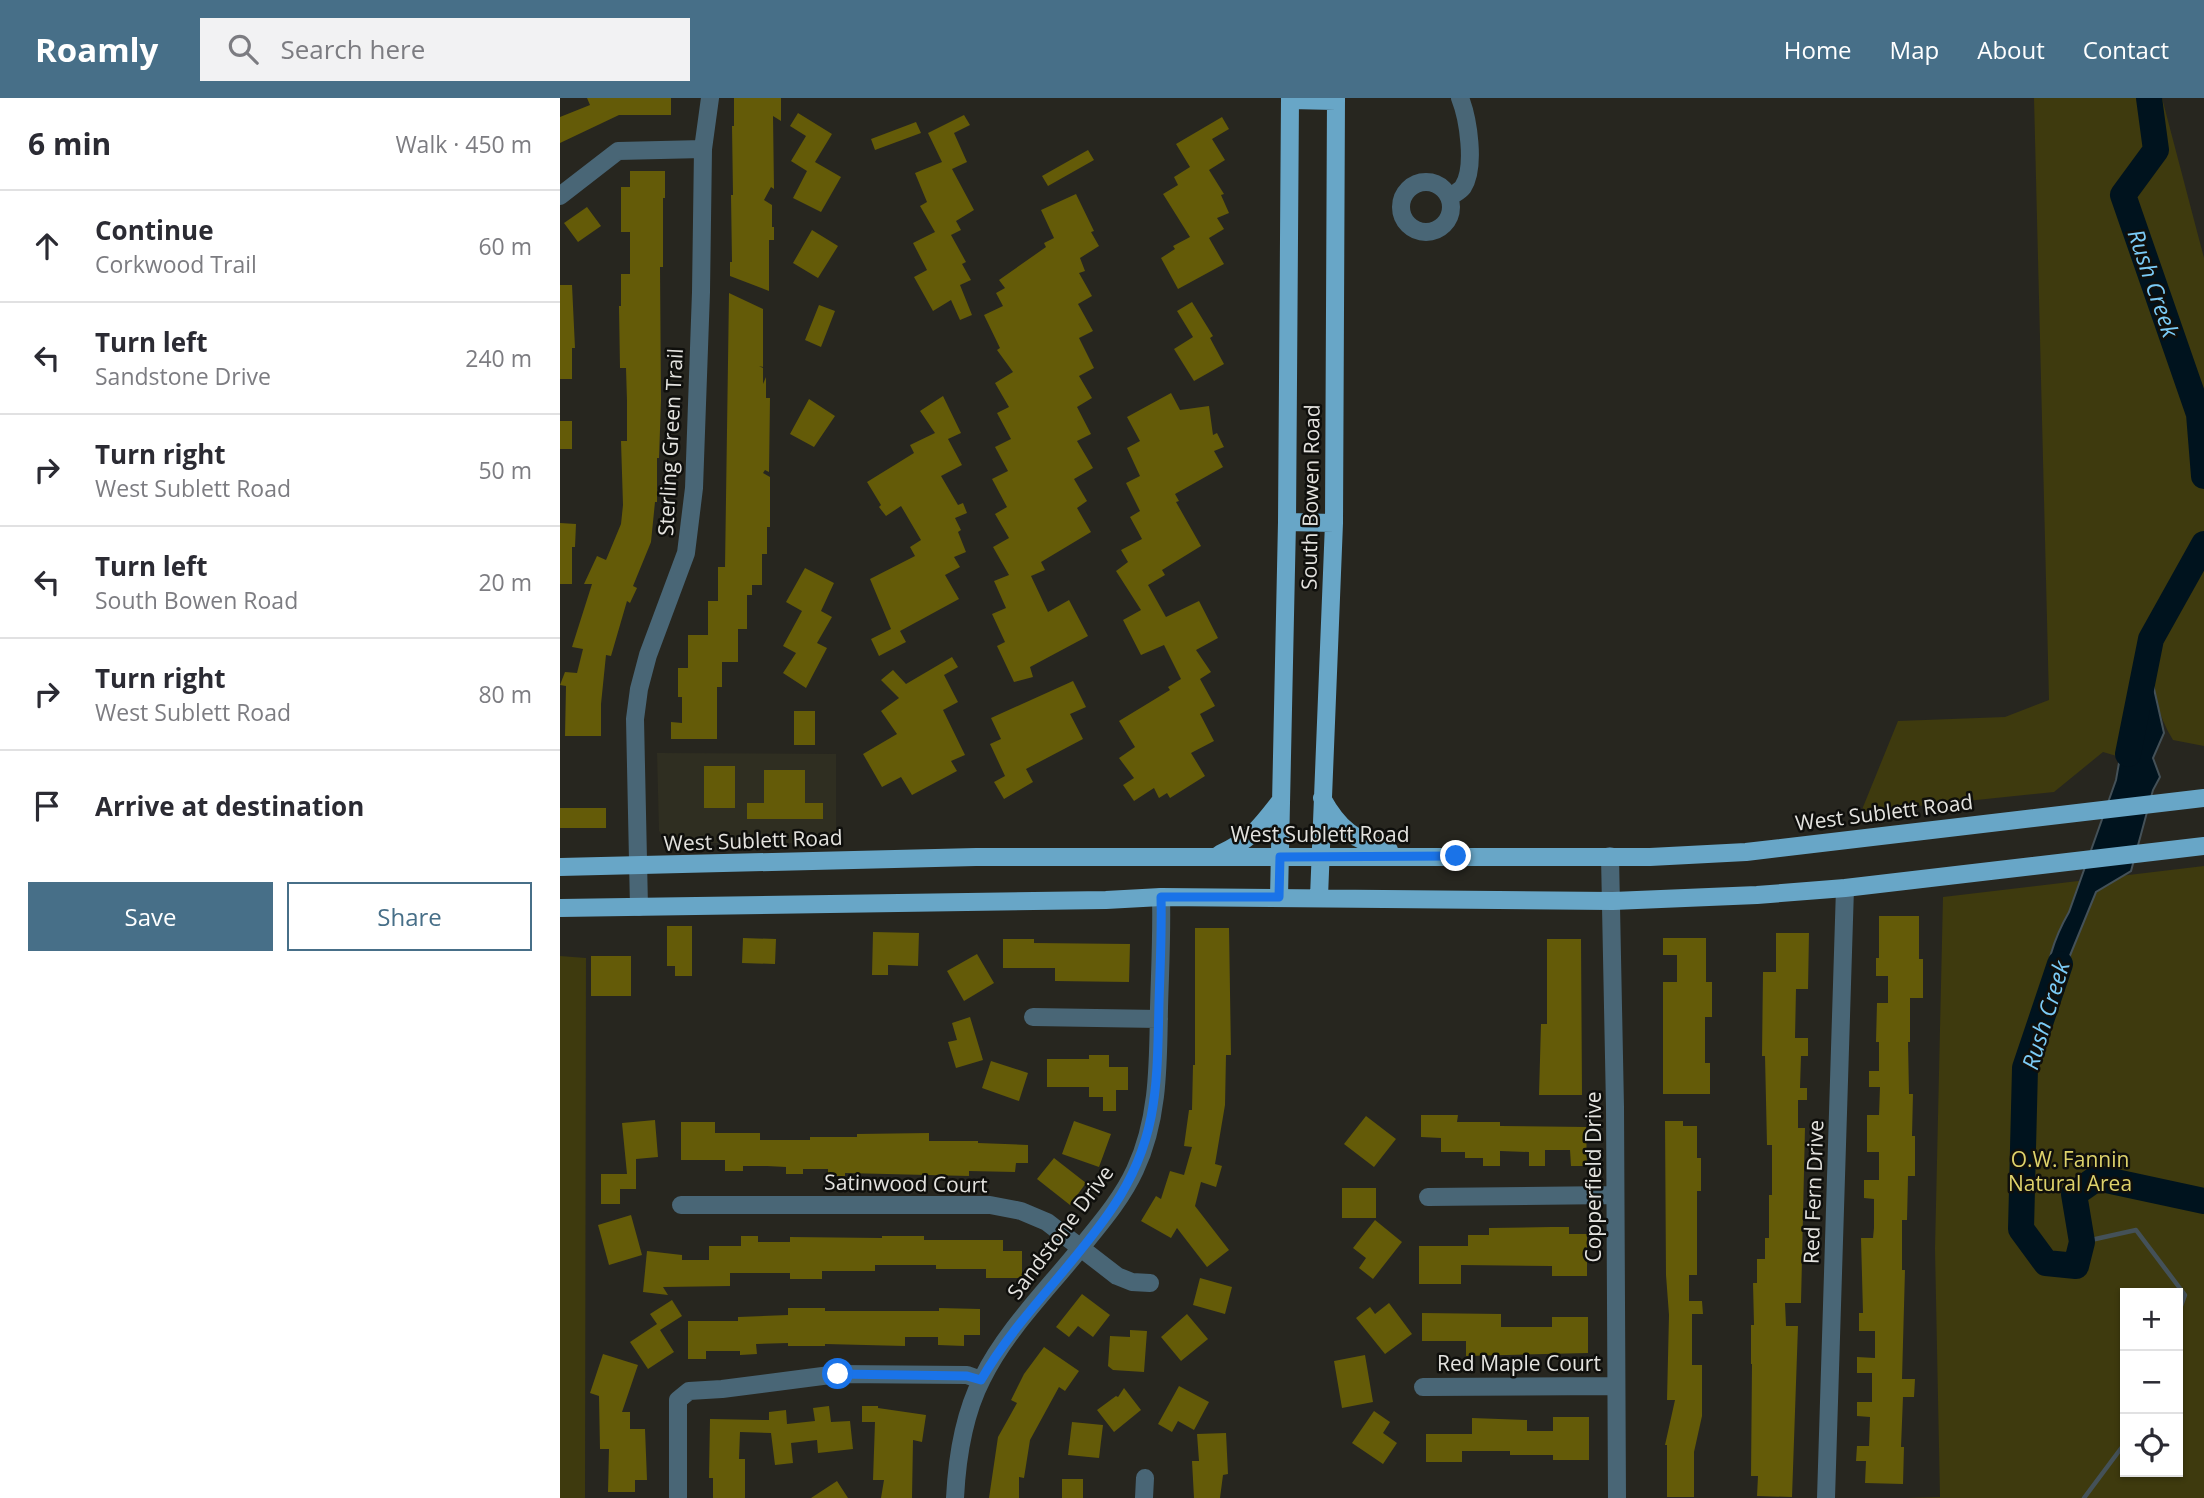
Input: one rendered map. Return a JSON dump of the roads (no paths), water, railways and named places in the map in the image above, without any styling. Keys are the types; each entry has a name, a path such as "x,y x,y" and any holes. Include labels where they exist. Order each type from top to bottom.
{"main road":[{"path":"1290,99 1336,99"},
{"name":"South Bowen Road","path":"1279,897 1287,522 1290,99"},
{"name":"South Bowen Road","path":"1320,897 1334,523 1336,99"},
{"path":"1287,522 1334,523"},
{"path":"1322,798 1332,816 1347,832 1369,845 1416,856"},
{"name":"West Sublett Road","path":"560,867 976,857 1650,857 1746,852 2201,799"},
{"path":"1213,857 1247,839 1281,800"},
{"path":"560,908 1161,897 1613,901 1757,895 1844,888 2204,846"}],"street":[{"name":"Sterling Green Trail","path":"639,907 635,719 648,654 686,553 694,488 703,149 710,98"},
{"path":"1450,198 1463,187 1468,173 1469,131 1460,98"},
{"path":"560,195 618,151 703,149"},
{"name":"Copperfield Drive","path":"1611,856 1617,1498"},
{"name":"Red Fern Drive","path":"1826,1498 1844,888"},
{"name":"Sandstone Drive","path":"956,1498 958,1458 981,1380 1013,1332 1113,1208 1143,1152 1155,1106 1161,897"},
{"path":"1033,1017 1159,1019"},
{"path":"1428,1197 1615,1195"},
{"name":"Satinwood Court","path":"681,1205 990,1205 1021,1211 1047,1222 1117,1276 1132,1282 1150,1283"},
{"path":"678,1498 678,1400 689,1391 838,1374 967,1376 981,1380"},
{"name":"Red Maple Court","path":"1423,1387 1616,1386"},
{"path":"1144,1498 1145,1478"}],"water":[{"path":"2139,653 2149,656 2164,733 2153,758 2160,777 2153,790 2131,871 2096,892 2053,997 2045,995 2051,952 2069,912 2116,780 2120,757 2142,704 2135,682"}],"waterway":[{"name":"Rush Creek","path":"2149,98 2156,150 2123,195 2199,414 2204,476"},
{"name":"Rush Creek","path":"2128,754 2151,639 2204,544"},
{"name":"Rush Creek","path":"2060,964 2025,1068 2021,1229 2046,1263 2076,1266 2082,1242 2074,1194 2097,1178 2204,1201"},
{"path":"2082,1242 2136,1230 2180,1288"},
{"path":"2183,1292 2183,1300"},
{"path":"2084,1498 2120,1450"}],"park label":[{"name":"O.W. Fannin Natural Area","path":"2070,1171"}]}
